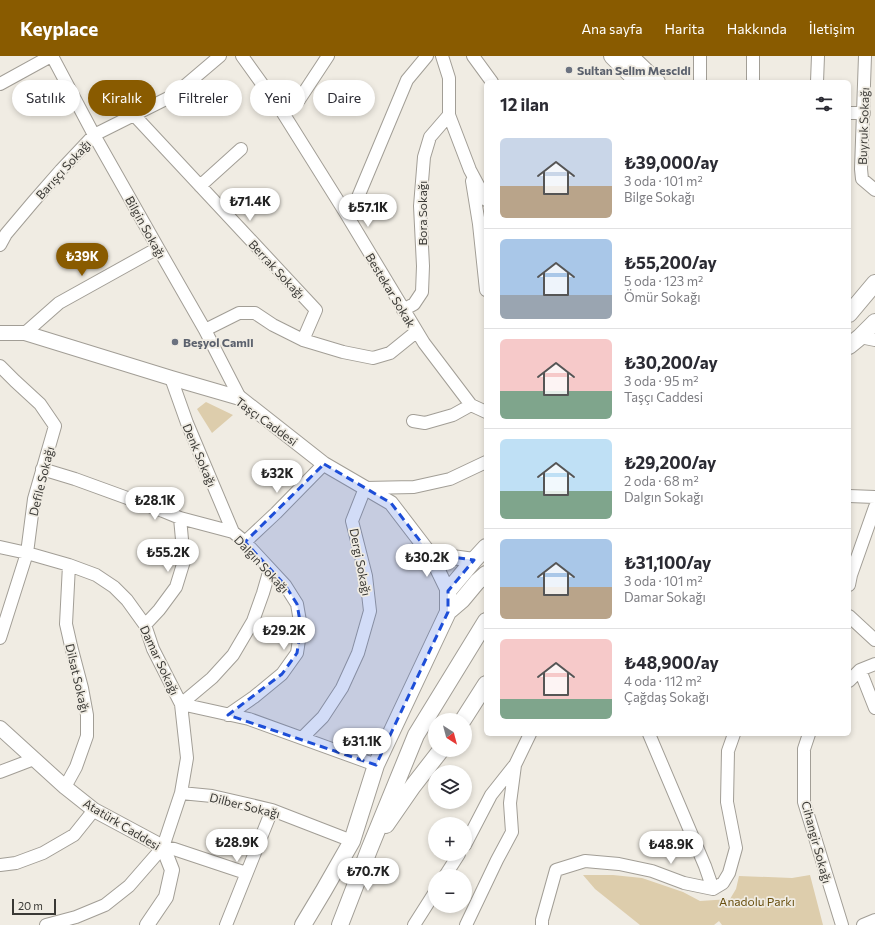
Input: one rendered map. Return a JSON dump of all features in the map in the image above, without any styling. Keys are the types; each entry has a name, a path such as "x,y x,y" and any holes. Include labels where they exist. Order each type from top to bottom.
{"main road":[{"path":"612,56 636,80"},
{"path":"630,56 655,80"},
{"path":"851,312 875,283"},
{"path":"861,341 875,322"},
{"path":"448,612 448,591 484,549"},
{"path":"303,925 352,841 376,765 448,612 462,600 484,576"},
{"path":"340,925 416,735 484,624"},
{"path":"467,713 484,687"},
{"path":"369,850 436,757"}],"street":[{"path":"0,84 52,56"},
{"name":"Bilgin Sokağı","path":"52,56 94,135 205,330 240,398"},
{"name":"Barışçı Sokağı","path":"156,104 174,95 220,56"},
{"name":"Bestekar Sokak","path":"244,56 260,80"},
{"path":"305,91 328,56"},
{"path":"345,212 358,197 407,80 427,56"},
{"path":"442,56 450,78 449,115 470,170 484,196"},
{"path":"473,56 491,80"},
{"path":"700,56 700,80"},
{"path":"753,56 753,80"},
{"path":"818,56 818,80"},
{"name":"Buyruk Sokağı","path":"865,56 861,169 862,179 875,190"},
{"path":"851,112 864,112"},
{"name":"Bora Sokağı","path":"404,310 414,304 422,292 423,266 420,206 424,157 430,137 449,115"},
{"name":"Barışçı Sokağı","path":"0,245 6,234 33,202 94,135 132,116"},
{"name":"Berrak Sokağı","path":"135,116 316,310 303,340"},
{"name":"Bestekar Sokak","path":"285,116 345,212 416,332 471,405 484,411"},
{"path":"200,186 241,149"},
{"path":"470,170 479,224 484,271"},
{"path":"25,333 59,304 158,248"},
{"path":"205,330 239,313 255,313 273,325 303,340 343,352 373,358 390,353 416,332"},
{"name":"Taşçı Caddesi","path":"0,335 25,333 240,398 324,464 391,503 430,554 448,591"},
{"name":"Defile Sokağı","path":"0,366 40,404 55,426 34,499 27,553 0,638"},
{"name":"Denk Sokağı","path":"171,378 186,423 233,532"},
{"path":"413,422 425,423 454,415 471,405"},
{"path":"365,488 414,487 450,479 484,463"},
{"path":"245,542 324,464"},
{"name":"Dalgın Sokağı","path":"42,469 97,487 180,518 233,532 245,542 285,585 297,604 301,628 297,653 282,674 254,697 228,715"},
{"name":"Dergi Sokağı","path":"302,738 323,718 342,688 358,652 370,611 366,576 352,520 365,488"},
{"path":"851,496 875,497"},
{"path":"851,575 875,507"},
{"path":"145,625 159,610 176,587 184,561 180,518"},
{"name":"Damar Sokağı","path":"0,547 27,553 96,575 114,587 127,600 145,625 153,649 181,704 250,719 376,765"},
{"path":"430,554 474,560"},
{"name":"Dilsat Sokağı","path":"65,787 76,767 87,736 87,715 82,688 66,624 69,566"},
{"path":"46,925 76,917 105,905 129,886 163,847 181,793 187,758 181,704 212,678 233,655 253,621 270,569"},
{"path":"851,618 875,640"},
{"path":"851,679 860,670 875,664"},
{"path":"860,670 875,708"},
{"name":"Atatürk Caddesi","path":"0,728 65,787 94,810 163,847 172,870 166,897 147,925"},
{"path":"472,831 491,795 515,765 529,736"},
{"path":"651,736 706,866 713,889"},
{"path":"544,923 556,870 585,861 619,864 639,868 652,871 684,883 713,889 723,883 729,873 736,848 727,802 728,751 733,736"},
{"name":"Cihangir Sokağı","path":"808,736 804,749 804,802 842,925"},
{"path":"0,772 34,759"},
{"path":"466,925 512,832 510,803 515,765"},
{"name":"Dilber Sokağı","path":"181,793 212,796 272,810 352,841"},
{"path":"0,865 16,863 43,853 74,835 94,810"},
{"path":"226,925 272,810"},
{"path":"163,847 174,849 246,873"},
{"path":"414,925 428,903"},
{"path":"863,925 875,920"}],"highlighted area":[{"path":"324,464 391,503 430,554 474,560 448,591 448,612 376,765 228,715 282,674 297,653 301,627 297,604 285,585 245,542"}],"green space":[{"path":"206,402 233,415 212,433 197,409"},
{"name":"Anadolu Parkı","path":"583,875 613,875 642,878 683,892 700,901 730,899 736,889 739,876 792,878 810,875 823,925 722,925 719,921 714,925 640,925 595,889"}],"place":[{"name":"Sultan Selim Mescidi","path":"569,70"},
{"name":"Beşyol Camii","path":"175,342"}]}
